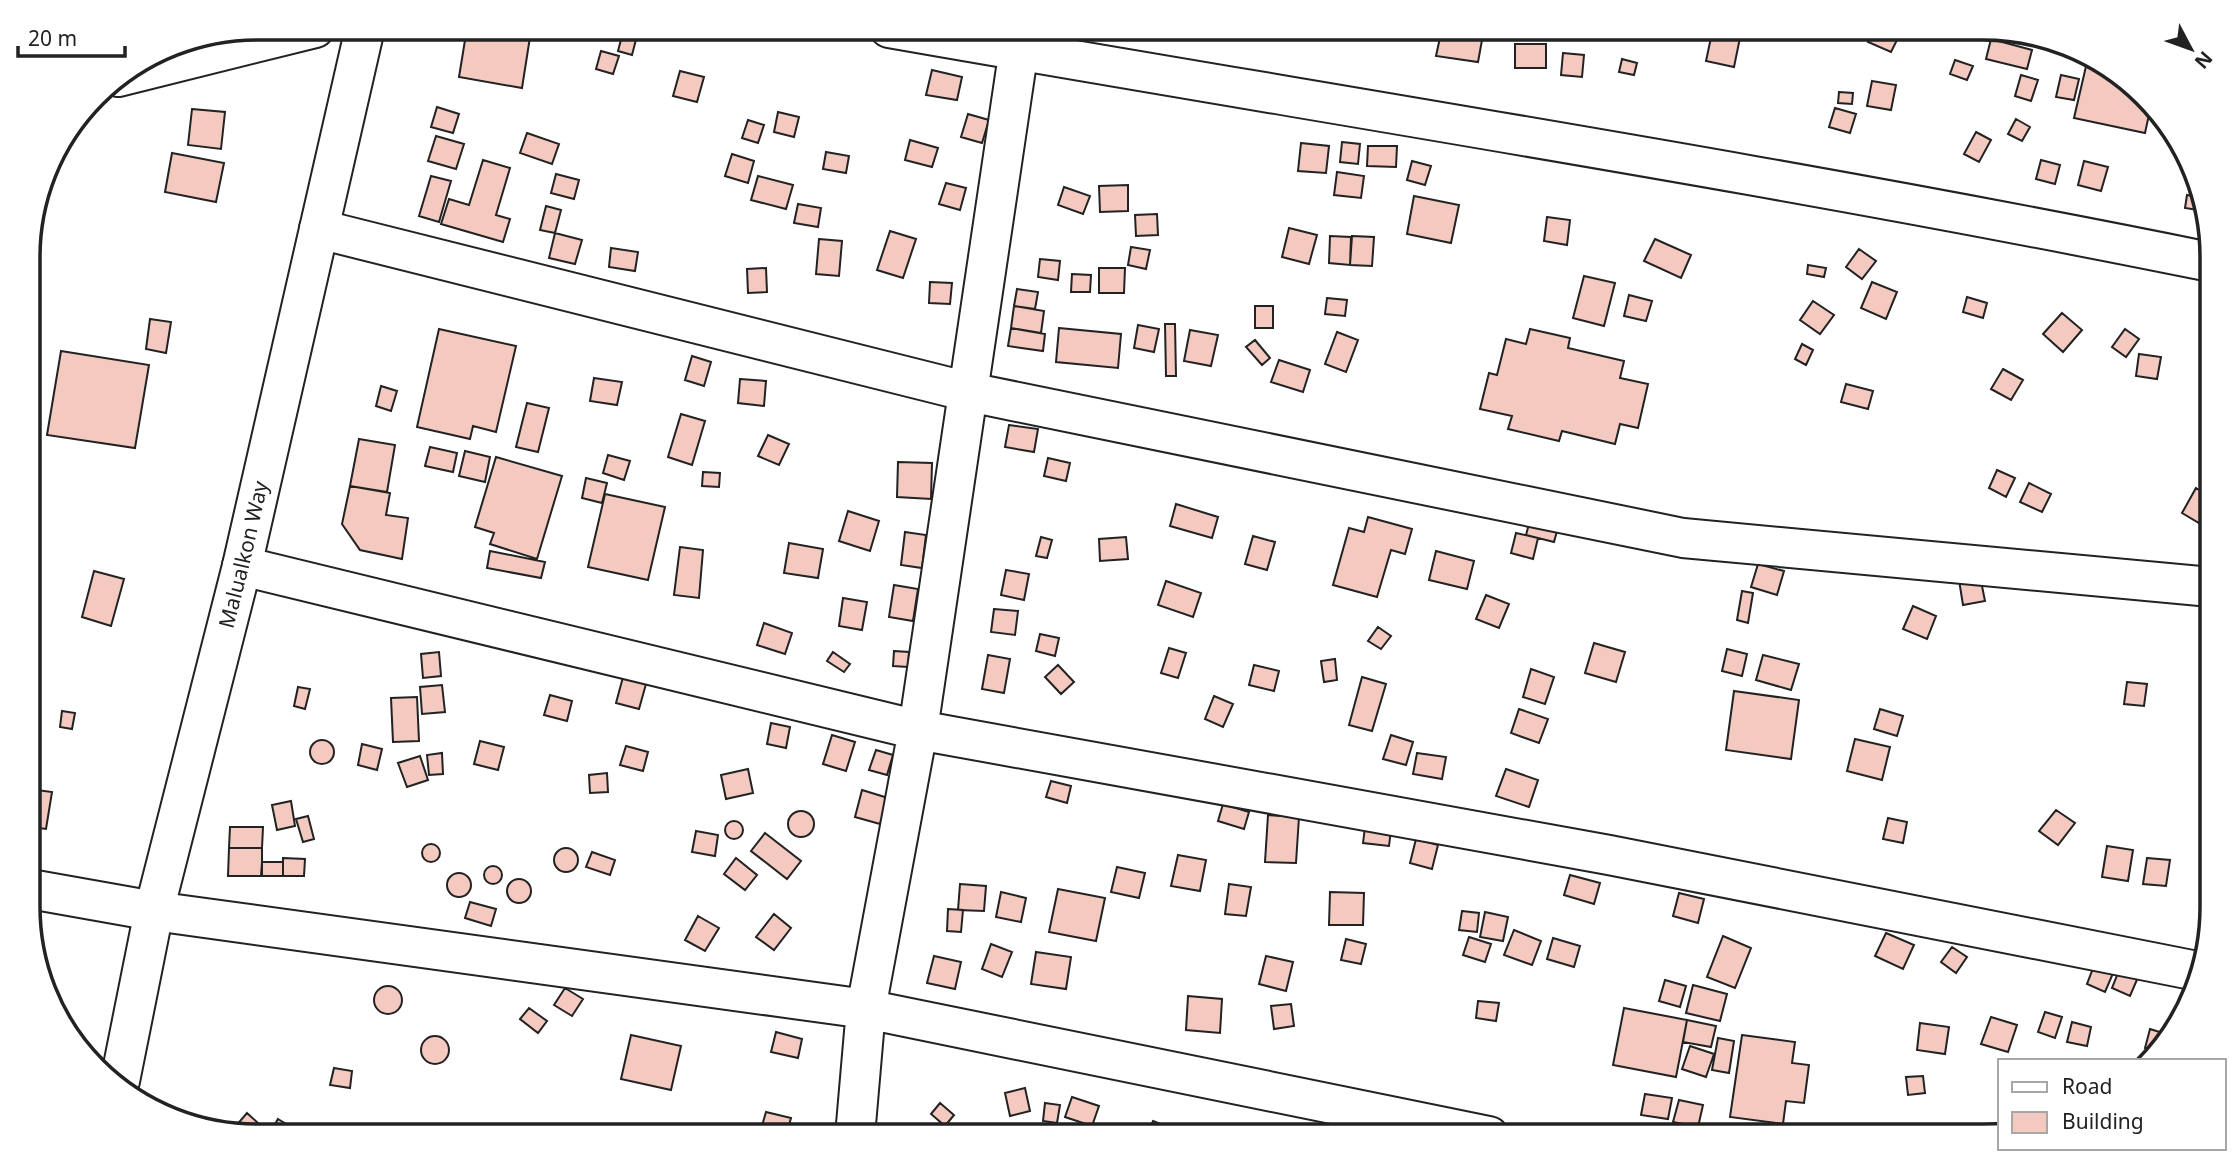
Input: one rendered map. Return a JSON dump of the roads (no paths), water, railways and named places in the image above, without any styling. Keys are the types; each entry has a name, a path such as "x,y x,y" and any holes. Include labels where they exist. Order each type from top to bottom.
{"street":[{"path":"148,69 267,40"},
{"name":"Malualkon Way","path":"121,1075 154,911 242,566 362,40"},
{"path":"856,1124 866,1009 918,730 1020,40"},
{"path":"1025,40 2200,260"},
{"path":"319,229 969,392 1683,538 2200,586"},
{"path":"242,566 918,730 1609,855 2190,970"},
{"path":"40,891 154,911 866,1009 1427,1123"}]}
